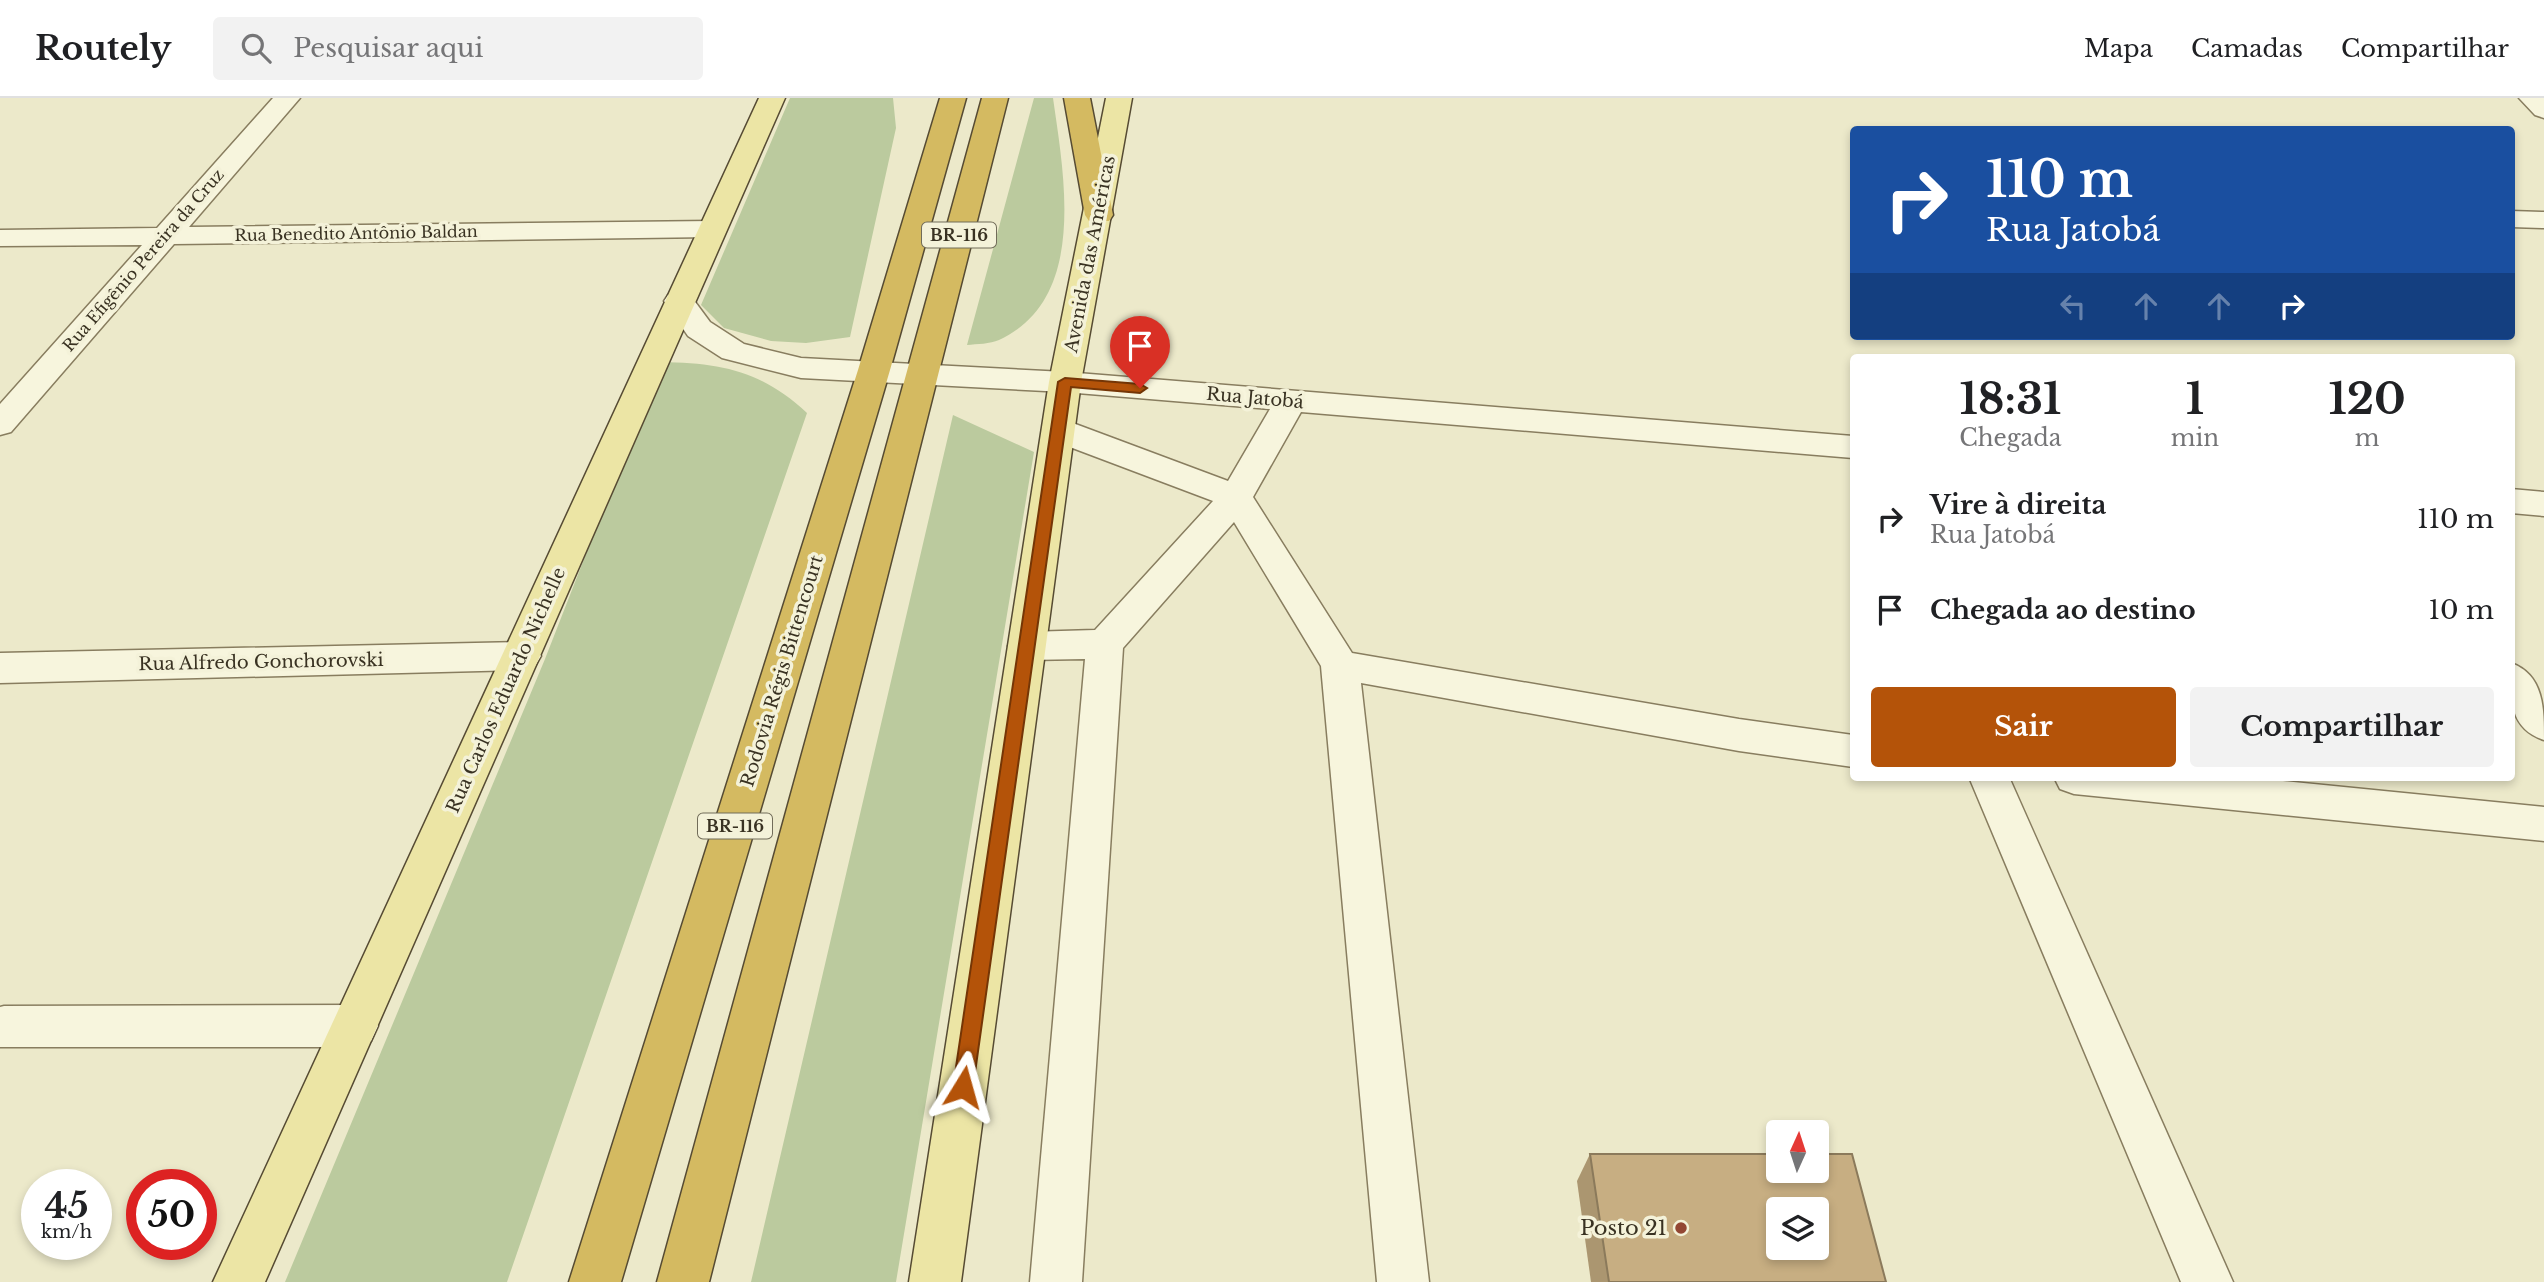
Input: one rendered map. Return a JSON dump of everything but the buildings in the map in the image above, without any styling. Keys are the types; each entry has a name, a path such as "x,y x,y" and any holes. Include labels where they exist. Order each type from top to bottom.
{"highway":[{"name":"BR-116","path":"683,1282 995,98"},
{"path":"1077,98 1099,215"},
{"name":"Rodovia Régis Bittencourt","path":"595,1282 874,370 947,104"}],"main road":[{"name":"Rua Carlos Eduardo Nichelle","path":"239,1282 772,98"},
{"name":"Avenida das Américas","path":"936,1282 1065,382 1099,215 1119,98"}],"street":[{"name":"Rua Efigênio Pereira da Cruz","path":"0,424 163,235 287,98"},
{"path":"2532,98 2544,110"},
{"path":"2515,219 2544,220"},
{"name":"Rua Benedito Antônio Baldan","path":"0,238 712,229"},
{"name":"Rua Jatobá","path":"679,301 699,329 733,351 802,368 923,372 1065,382 1850,447"},
{"path":"1056,1282 1105,644 1236,497 1291,401"},
{"path":"1058,430 1236,497 1340,665 1403,1282"},
{"path":"2515,501 2544,503"},
{"path":"1027,646 1105,644"},
{"name":"Rua Alfredo Gonchorovski","path":"0,668 522,656"},
{"path":"1340,665 1739,735 1850,751"},
{"path":"2515,684 2544,724"},
{"path":"1991,781 2207,1282"},
{"path":"2114,781 2544,824"},
{"path":"4,1027 355,1026"}],"green space":[{"path":"790,98 893,98 896,128 850,337 806,343 771,341 724,328 701,305"},
{"path":"1034,98 1053,98 1064,198 1064,233 1058,266 1047,296 1027,321 999,340 967,345"},
{"path":"661,362 703,364 740,372 774,387 807,413 507,1282 285,1282 545,659"},
{"path":"953,415 1034,452 896,1282 751,1282"}],"place":[{"name":"Posto 21","path":"1681,1228"}],"route":[{"path":"963,1087 1065,382 1140,388"}]}
